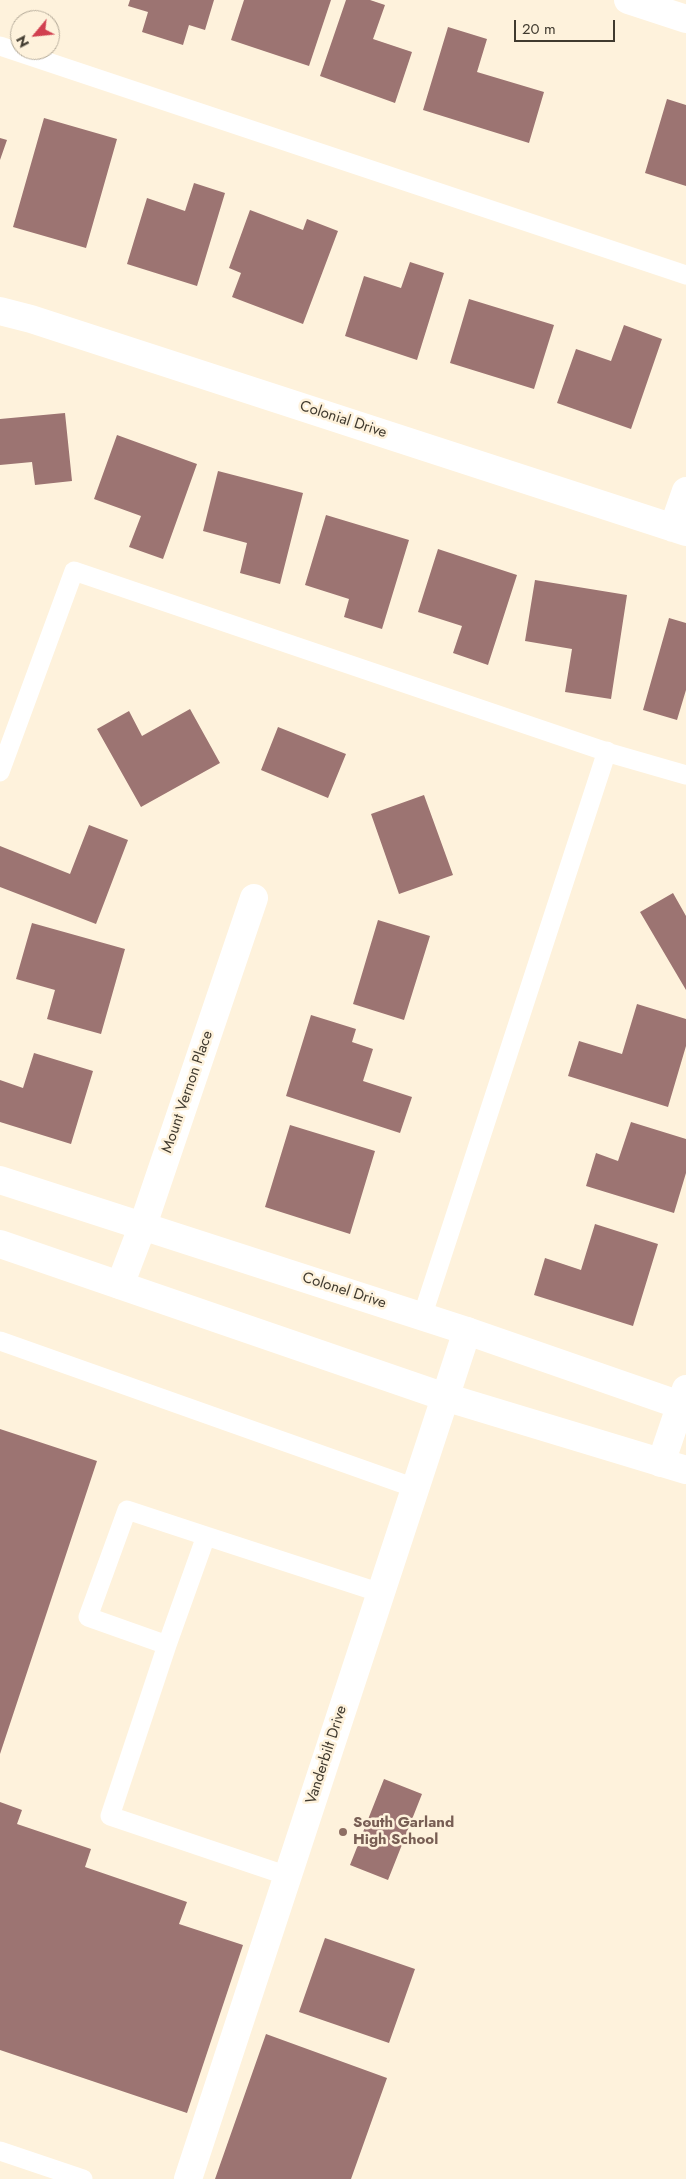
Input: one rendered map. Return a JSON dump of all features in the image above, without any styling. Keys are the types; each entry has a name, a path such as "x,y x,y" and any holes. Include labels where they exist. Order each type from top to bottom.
{"street":[{"path":"628,0 686,19"},
{"name":"Colonial Drive","path":"0,312 41,322 680,530"},
{"path":"680,530 686,492"},
{"name":"Mount Vernon Place","path":"120,1285 143,1225 254,898"},
{"name":"Colonel Drive","path":"0,1180 684,1400"},
{"path":"0,1244 445,1397 686,1470"},
{"name":"Vanderbilt Drive","path":"188,2179 467,1331"},
{"path":"660,1462 684,1400"}],"lane":[{"path":"0,46 686,275"},
{"path":"0,772 74,571 606,751 686,776"},
{"path":"422,1317 606,751"},
{"path":"0,1341 415,1488"},
{"path":"166,1644 88,1617 127,1510 381,1593"},
{"path":"206,1536 166,1644 110,1816 288,1876"},
{"path":"0,2151 83,2179"}],"building":[{"path":"130,0 214,0 205,30 189,25 183,45 142,32 148,12 128,6"},
{"path":"244,0 331,0 309,66 231,40"},
{"path":"346,0 370,0 385,5 373,39 412,52 395,103 320,76"},
{"path":"448,27 487,39 477,72 544,92 529,143 423,110"},
{"path":"667,99 686,105 686,186 645,173"},
{"path":"44,118 117,139 86,248 13,227"},
{"path":"0,138 7,140 0,160"},
{"path":"194,183 225,193 197,286 127,264 147,198 185,211"},
{"path":"250,210 303,230 307,219 338,231 303,324 232,297 241,273 229,268"},
{"path":"410,262 444,273 417,360 345,336 364,276 401,288"},
{"path":"469,299 554,325 534,389 450,363"},
{"path":"624,325 662,339 631,429 557,403 576,349 611,361"},
{"path":"65,413 72,481 35,485 32,462 0,465 0,419"},
{"path":"117,435 197,464 163,559 129,547 141,516 94,499"},
{"path":"218,471 303,493 280,584 240,573 247,543 203,531"},
{"path":"326,515 409,540 382,629 344,617 349,599 305,585"},
{"path":"438,549 517,575 488,665 453,653 462,626 418,612"},
{"path":"535,580 627,595 611,699 565,692 572,649 525,641"},
{"path":"669,618 686,623 686,690 677,720 643,710"},
{"path":"190,709 220,763 141,807 97,729 129,711 142,736"},
{"path":"278,727 346,754 328,798 261,770"},
{"path":"424,795 453,875 399,894 371,814"},
{"path":"89,825 128,840 96,924 0,887 0,846 70,874"},
{"path":"673,893 686,916 686,990 640,912"},
{"path":"378,920 430,936 404,1020 353,1004"},
{"path":"32,923 125,949 101,1034 47,1019 55,990 16,979"},
{"path":"637,1004 686,1019 686,1046 668,1107 568,1076 579,1041 622,1054"},
{"path":"311,1015 356,1029 352,1042 373,1049 363,1081 412,1097 400,1133 286,1096"},
{"path":"34,1053 93,1071 71,1144 0,1122 0,1080 23,1088"},
{"path":"631,1122 686,1139 686,1173 674,1213 586,1186 596,1153 618,1161"},
{"path":"290,1125 375,1151 350,1234 265,1207"},
{"path":"595,1224 658,1244 633,1326 534,1295 545,1258 581,1270"},
{"path":"0,1429 97,1461 0,1754"},
{"path":"384,1779 422,1794 388,1880 350,1865"},
{"path":"0,1802 22,1810 17,1824 91,1849 85,1867 187,1902 179,1924 243,1945 187,2113 0,2050"},
{"path":"325,1938 415,1969 389,2043 299,2012"},
{"path":"266,2034 387,2078 351,2179 215,2179"}],"place":[{"name":"South Garland High School","path":"343,1832"}]}
